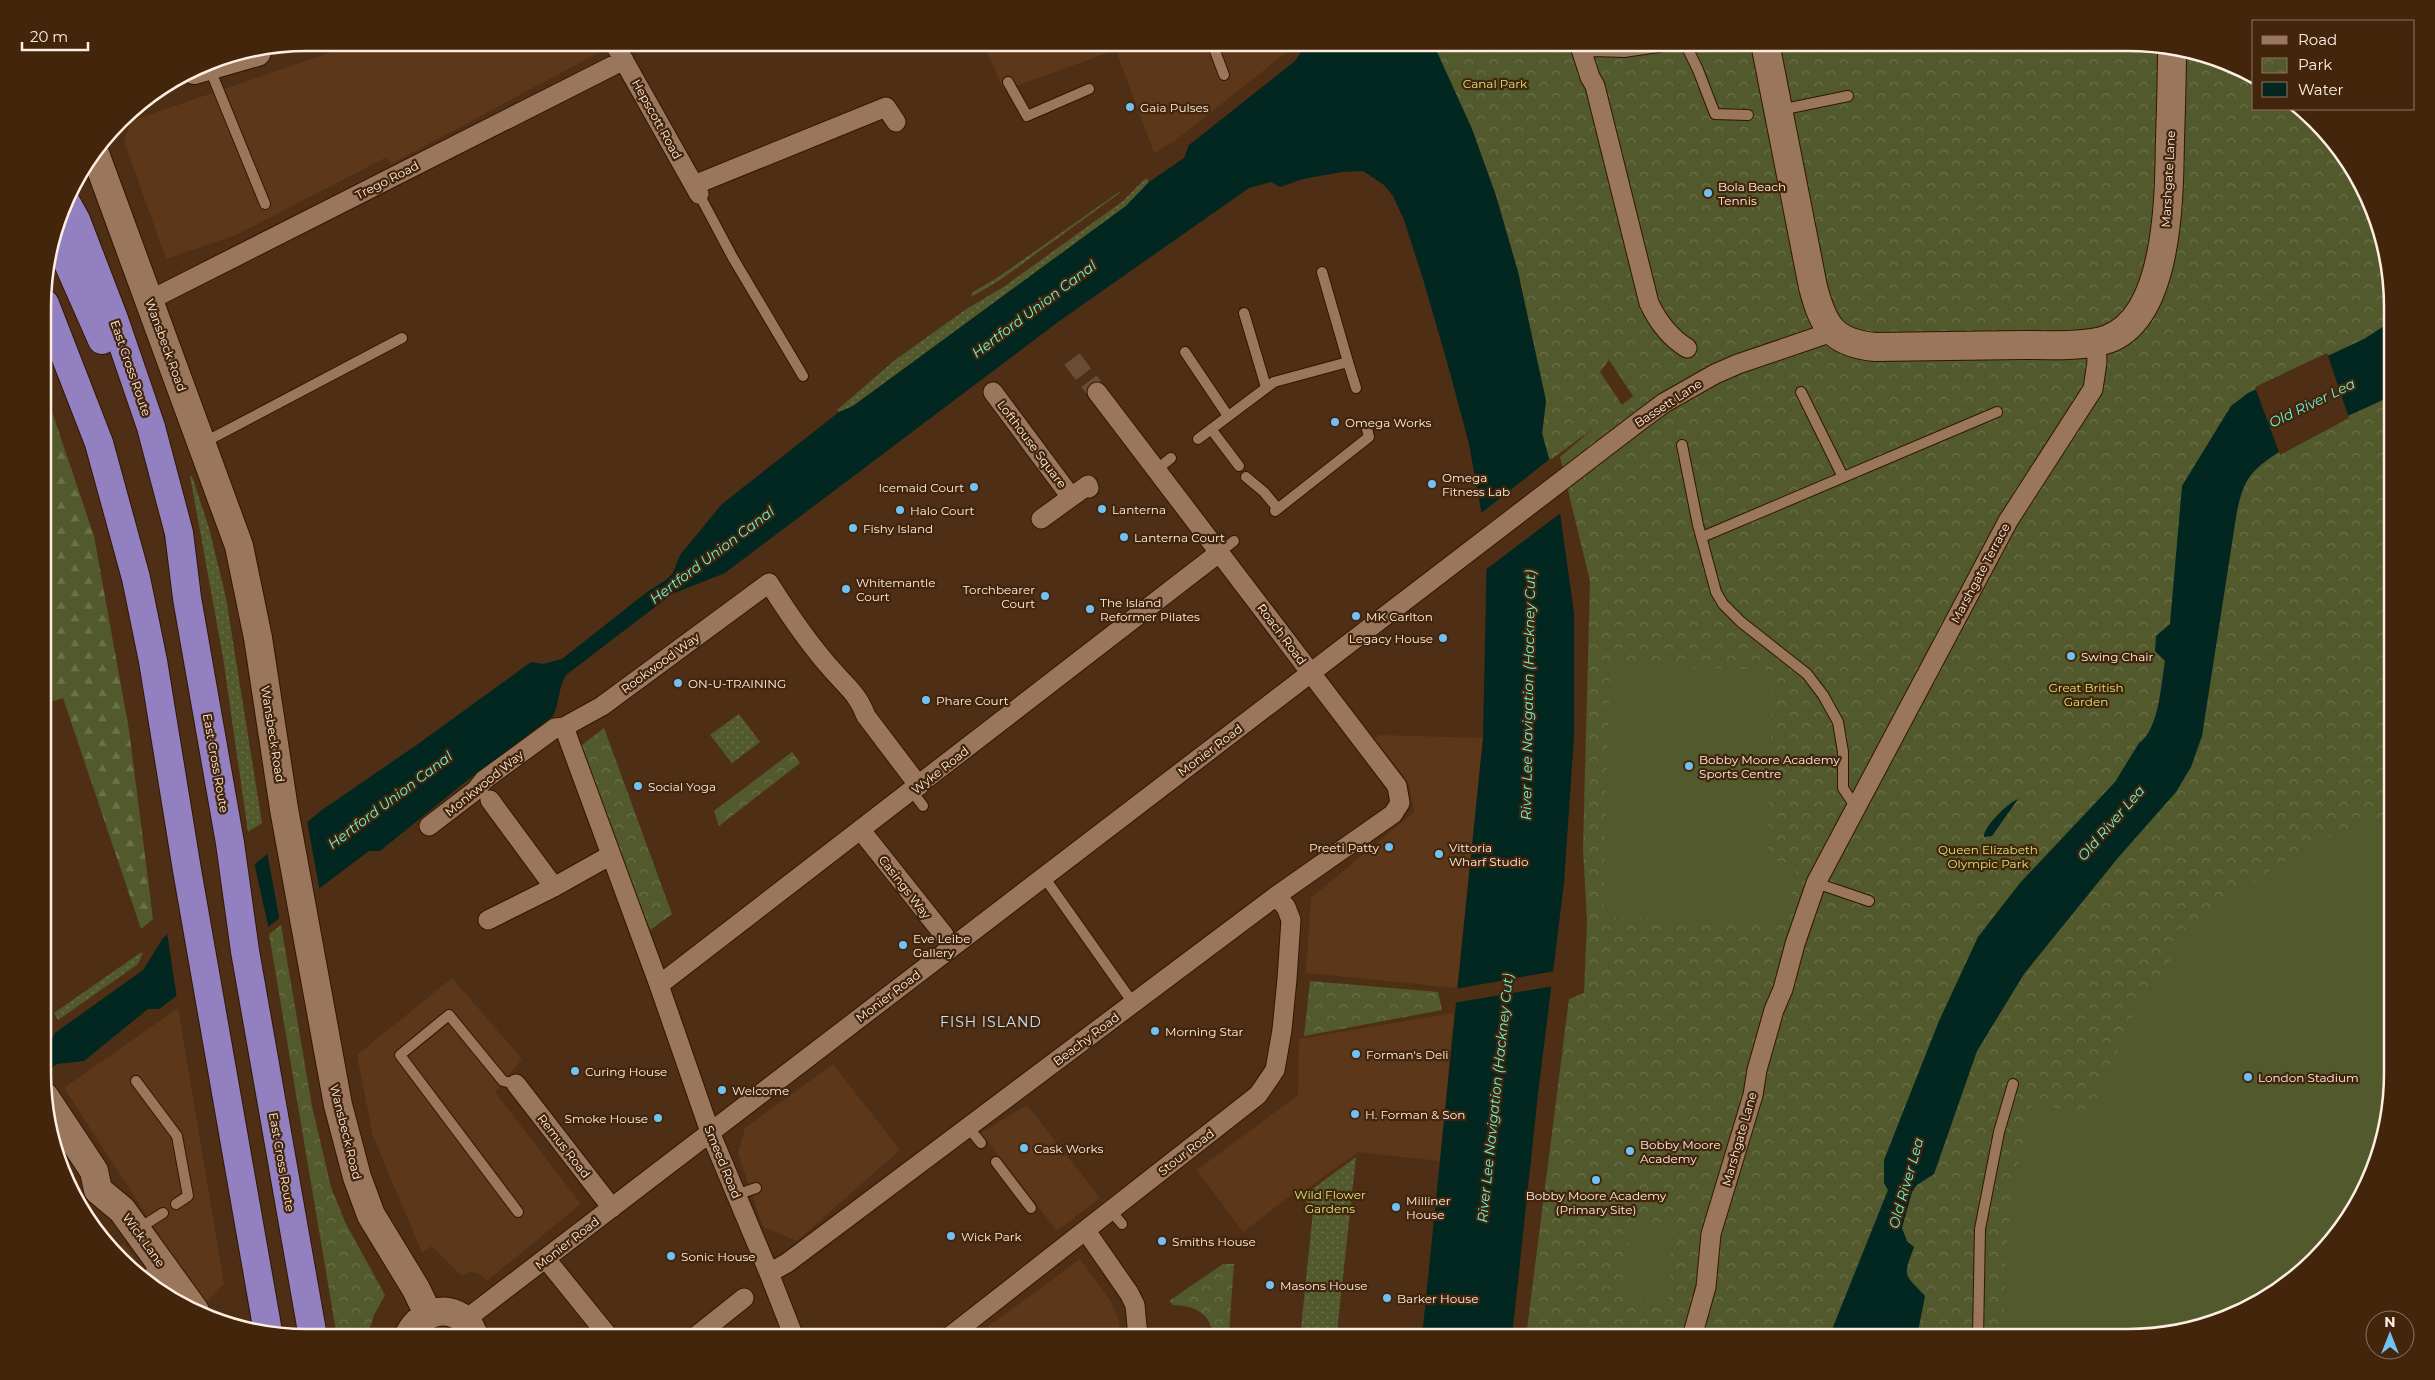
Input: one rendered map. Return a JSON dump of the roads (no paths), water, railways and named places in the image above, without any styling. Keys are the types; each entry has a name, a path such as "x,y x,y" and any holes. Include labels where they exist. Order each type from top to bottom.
{"highway":[{"name":"East Cross Route","path":"71,210 114,319 152,428 179,533 187,598 230,843 245,951 311,1329"},
{"path":"59,243 97,324 133,430 161,533 187,598"},
{"path":"51,320 98,443 136,578 153,661 187,870 267,1326"}],"street":[{"name":"Hepscott Road","path":"619,51 697,190"},
{"path":"1582,51 1590,77 1595,86 1649,303 1656,318 1667,332 1687,348"},
{"path":"1767,51 1813,287 1822,314 1832,332 1852,343 1874,347 2051,345 2096,342"},
{"name":"Marshgate Lane","path":"2096,342 2121,332 2135,318 2153,283 2161,255 2167,216 2172,55"},
{"name":"Trego Road","path":"150,300 624,60"},
{"path":"697,190 886,107 896,122"},
{"name":"Wansbeck Road","path":"98,160 239,546 258,638 284,809 338,1105 357,1177 371,1215 428,1314"},
{"name":"Bassett Lane","path":"1312,673 1664,403 1699,382 1738,364 1832,332"},
{"name":"Marshgate Terrace","path":"1795,944 1816,883 1855,806 1893,740 2008,520 2093,389 2097,362 2096,342"},
{"name":"Lofthouse Square","path":"992,392 1071,497"},
{"name":"Roach Road","path":"1097,392 1156,470 1227,547 1312,673 1397,786 1400,803"},
{"name":"Lofthouse Square","path":"1041,519 1088,485 1089,488"},
{"name":"Wyke Road","path":"659,985 918,794 1227,547"},
{"name":"Rookwood Way","path":"564,727 602,706 769,582 782,603 835,674 849,687 862,704 866,716 918,794"},
{"name":"Monier Road","path":"428,1314 448,1312 470,1329 546,1259 710,1132 1049,884 1312,673"},
{"path":"564,727 659,985"},
{"name":"Monkwood Way","path":"429,826 476,790 484,780 555,728 564,727"},
{"path":"490,800 554,887"},
{"name":"Beachy Road","path":"769,1273 787,1263 1276,896 1393,814 1400,803"},
{"name":"Casings Way","path":"867,838 944,936"},
{"path":"488,920 554,887 608,848"},
{"name":"Stour Road","path":"959,1329 1086,1231 1116,1218 1258,1095 1273,1075 1282,1030 1291,920 1286,907 1276,896"},
{"name":"Marshgate Lane","path":"1694,1329 1706,1287 1711,1234 1752,1095 1770,1023 1783,989 1795,944"},
{"name":"Smeed Road","path":"659,985 710,1132 791,1329"},
{"name":"Remus Road","path":"516,1084 612,1208"},
{"name":"Wick Lane","path":"54,1110 94,1171 88,1196 122,1210 137,1230 151,1270 177,1294"},
{"path":"1086,1231 1130,1293 1135,1306 1137,1329"},
{"path":"546,1259 603,1329"},
{"path":"705,1329 744,1298"},
{"path":"413,1329 417,1321 428,1314"}],"lane":[{"path":"1215,51 1224,75"},
{"path":"1594,51 1631,51"},
{"path":"1688,51 1715,114 1748,116"},
{"path":"204,73 265,204"},
{"path":"1008,82 1027,116 1088,89"},
{"path":"1779,110 1848,96"},
{"path":"697,190 734,258 803,376"},
{"path":"1322,272 1356,388"},
{"path":"1244,313 1266,387"},
{"path":"202,443 402,338"},
{"path":"1184,352 1228,416"},
{"path":"1198,438 1274,382 1348,362"},
{"path":"1801,392 1843,477"},
{"path":"1702,537 1996,412"},
{"path":"1211,429 1239,466"},
{"path":"1246,477 1264,492 1277,510 1369,437 1367,429"},
{"path":"1682,445 1716,592 1723,604 1741,622 1807,674 1823,695 1838,722 1843,752 1844,788 1855,806"},
{"path":"1156,470 1171,458"},
{"path":"1816,883 1869,901"},
{"path":"1049,884 1133,1003"},
{"path":"516,1084 504,1081 449,1015 400,1055 518,1212"},
{"path":"136,1081 177,1136 188,1196 176,1204"},
{"path":"1978,1329 1980,1229 1999,1132 2013,1084"},
{"path":"968,1127 980,1143"},
{"path":"996,1162 1031,1208"},
{"path":"736,1195 756,1188"},
{"path":"137,1230 162,1213"}],"water":[{"path":"1302,51 1437,51 1472,129 1496,196 1518,272 1546,401 1542,433 1556,484 1574,613 1574,736 1564,883 1538,1094 1513,1329 1423,1329 1483,738 1487,543 1469,444 1423,279 1404,220 1393,196 1384,185 1363,171 1342,172 1303,179 1280,187 1271,182 1249,188 1058,322 725,573 672,594 566,675 553,716 464,783 380,851 369,851 159,1009 148,1009 84,1061 57,1064 51,1068 51,1041 55,1033 143,970 163,938 322,810 418,744 531,662 543,664 562,659 647,592 666,580 673,573 680,555 722,504 839,412 853,406 1126,206 1149,182 1184,158 1189,145 1295,61"},
{"name":"Old River Lea","path":"2384,326 2384,400 2338,420 2277,453 2261,464 2246,483 2237,511 2202,736 2191,767 2176,792 2117,859 2024,974 1977,1051 1934,1174 1917,1185 1912,1192 1902,1228 1907,1241 1914,1247 1908,1264 1907,1274 1912,1283 1925,1296 1919,1329 1832,1329 1888,1190 1884,1183 1884,1160 1939,1021 1978,937 2020,883 2115,782 2139,743 2146,737 2151,728 2158,706 2165,661 2155,651 2156,636 2170,624 2182,486 2231,406 2248,393 2364,339"},
{"path":"2018,799 1992,836 1984,837 1987,827 2008,805"}],"tunnel":[{"path":"1072,359 1097,392"}],"place":[{"name":"Gaia Pulses","path":"1130,107"},
{"name":"Bola Beach Tennis","path":"1708,193"},
{"name":"Omega Works","path":"1335,422"},
{"name":"Omega Fitness Lab","path":"1432,484"},
{"name":"Icemaid Court","path":"974,487"},
{"name":"Lanterna","path":"1102,509"},
{"name":"Halo Court","path":"900,510"},
{"name":"Fishy Island","path":"853,528"},
{"name":"Lanterna Court","path":"1124,537"},
{"name":"Whitemantle Court","path":"846,589"},
{"name":"Torchbearer Court","path":"1045,596"},
{"name":"The Island Reformer Pilates","path":"1090,609"},
{"name":"MK Carlton","path":"1356,616"},
{"name":"Legacy House","path":"1443,638"},
{"name":"Swing Chair","path":"2071,656"},
{"name":"ON-U-TRAINING","path":"678,683"},
{"name":"Phare Court","path":"926,700"},
{"name":"Bobby Moore Academy Sports Centre","path":"1689,766"},
{"name":"Social Yoga","path":"638,786"},
{"name":"Preeti Patty","path":"1389,847"},
{"name":"Vittoria Wharf Studio","path":"1439,854"},
{"name":"Eve Leibe Gallery","path":"903,945"},
{"name":"Morning Star","path":"1155,1031"},
{"name":"Forman's Deli","path":"1356,1054"},
{"name":"Curing House","path":"575,1071"},
{"name":"London Stadium","path":"2248,1077"},
{"name":"Welcome","path":"722,1090"},
{"name":"H. Forman & Son","path":"1355,1114"},
{"name":"Smoke House","path":"658,1118"},
{"name":"Cask Works","path":"1024,1148"},
{"name":"Bobby Moore Academy","path":"1630,1151"},
{"name":"Bobby Moore Academy (Primary Site)","path":"1596,1180"},
{"name":"Milliner House","path":"1396,1207"},
{"name":"Wick Park","path":"951,1236"},
{"name":"Smiths House","path":"1162,1241"},
{"name":"Sonic House","path":"671,1256"},
{"name":"Masons House","path":"1270,1285"},
{"name":"Barker House","path":"1387,1298"}],"district":[{"name":"FISH ISLAND","path":"991,1022"}],"park label":[{"name":"Canal Park","path":"1495,83"},
{"name":"Great British Garden","path":"2086,694"},
{"name":"Queen Elizabeth Olympic Park","path":"1988,856"},
{"name":"Wild Flower Gardens","path":"1330,1201"}],"water label":[{"name":"Hertford Union Canal","path":"1034,309"},
{"name":"Hertford Union Canal","path":"712,555"},
{"name":"River Lee Navigation (Hackney Cut)","path":"1528,695"},
{"name":"Hertford Union Canal","path":"390,800"},
{"name":"River Lee Navigation (Hackney Cut)","path":"1495,1098"}]}
